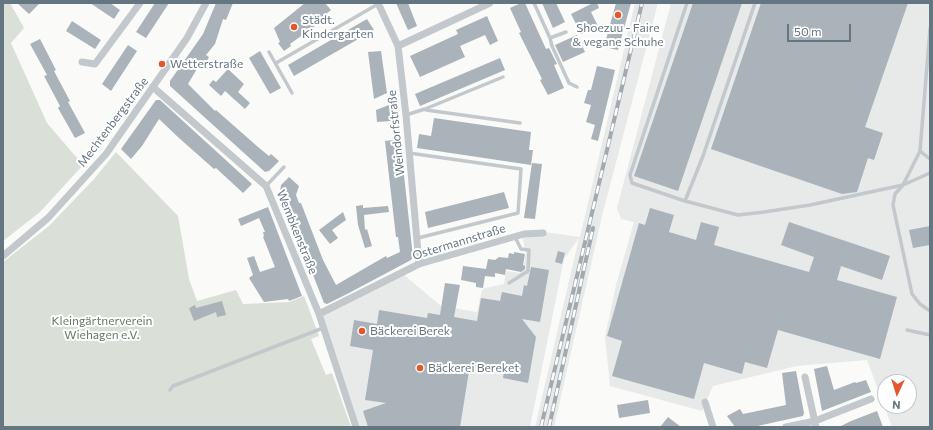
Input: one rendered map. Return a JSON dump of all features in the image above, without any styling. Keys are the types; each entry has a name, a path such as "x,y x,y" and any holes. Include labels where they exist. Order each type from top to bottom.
{"street":[{"path":"82,62 95,64 140,3"},
{"name":"Weindorfstraße","path":"378,3 398,46 418,238 419,264"},
{"name":"Mechtenbergstraße","path":"3,256 48,218 106,154 154,88 187,38 204,4"},
{"path":"398,46 488,4"},
{"name":"Wembkenstraße","path":"154,88 266,186 319,314 356,427"},
{"name":"Ostermannstraße","path":"319,314 419,264 515,237 543,233"},
{"path":"805,377 815,424"},
{"path":"786,427 815,424 871,399"},
{"path":"705,402 713,427"}],"lane":[{"name":"Weindorfstraße","path":"276,63 378,3"},
{"path":"534,3 569,82 577,88"},
{"path":"688,3 630,175 632,183 685,202 738,214 810,205 903,185 930,173"},
{"path":"685,202 703,156 755,3"},
{"path":"930,29 920,151 903,185 895,194 893,205 912,294 920,304 930,311"},
{"path":"550,38 566,32"},
{"path":"269,52 292,93"},
{"path":"406,115 424,110 503,77"},
{"path":"424,110 520,122"},
{"path":"920,151 930,159"},
{"path":"409,153 521,169 518,213 418,238"},
{"path":"266,186 284,167"},
{"path":"509,283 528,271 529,250 521,249 515,237"},
{"path":"170,390 173,386 323,328"},
{"path":"907,330 930,335"}],"shaded area":[{"path":"635,3 658,3 603,212 554,427 535,427 579,238 564,259 530,427 358,427 321,315 403,274 441,306 477,312 482,290 504,284 506,271 520,273 523,269 526,253 522,236 545,232 580,237"},
{"path":"671,3 930,3 930,427 892,427 887,414 917,414 917,374 877,374 877,387 867,360 797,366 713,386 702,411 610,386 605,337 616,285 634,222 621,219 617,208"}],"green space":[{"path":"3,3 10,3 24,28 11,43 47,123 83,165 40,212 3,241"},
{"name":"Kleingärtnerverein Wiehagen e.V.","path":"116,152 178,216 189,279 197,301 236,290 243,304 289,302 304,296 319,336 311,339 326,375 332,373 351,427 3,427 3,262 49,226 94,179"}],"building":[{"path":"17,3 40,3 29,14"},
{"path":"90,3 110,3 120,10 114,19"},
{"path":"155,3 169,3 146,38 136,32"},
{"path":"216,3 233,3 226,20 223,19 215,44 206,55 209,57 205,64 201,62 188,84 215,111 216,110 269,156 271,154 279,161 269,171 265,172 170,86 170,81 203,34"},
{"name":"Städt. Kindergarten","path":"305,3 325,3 331,10 314,24 315,26 290,44 291,46 284,51 278,43 280,42 274,28"},
{"path":"396,3 408,3 417,26 408,30"},
{"path":"521,3 525,3 546,49 549,48 557,64 554,65 564,88 548,95 540,80 542,79 519,33 521,32 510,8"},
{"path":"542,3 556,3 565,22 553,28"},
{"path":"593,3 597,3 599,8 591,12 598,26 581,34 571,14"},
{"path":"616,3 631,3 618,50 604,47"},
{"path":"693,3 742,3 678,191 634,176"},
{"path":"761,3 908,3 865,127 883,133 874,160 868,158 857,192 842,194 711,149"},
{"path":"487,16 498,41 490,45 485,35 460,46 465,57 420,77 410,56 458,34 456,30"},
{"path":"367,19 374,30 294,76 288,65"},
{"path":"72,21 101,40 95,49 66,31"},
{"path":"577,35 585,52 563,62 555,45"},
{"path":"40,39 56,70 54,71 70,101 68,102 85,133 75,138 58,108 60,106 44,76 47,75 30,44"},
{"path":"128,45 137,51 111,91 102,84"},
{"path":"260,51 281,88 270,94 249,58"},
{"path":"381,51 387,93 374,99 368,52"},
{"path":"500,58 505,70 420,106 415,94"},
{"path":"597,66 615,70 598,141 591,139 595,125 586,122 591,105 584,103 588,90 591,90"},
{"path":"228,69 244,84 238,92 250,103 245,109 225,91 221,96 209,85 213,80 216,82"},
{"path":"156,100 160,100 252,184 243,193 159,119 142,146 131,159 121,149"},
{"path":"389,105 391,121 377,122 376,110"},
{"path":"434,118 531,132 529,150 533,150 531,165 417,148 419,134 431,136"},
{"path":"400,139 413,257 411,260 349,293 327,304 324,303 280,191 281,185 289,177 299,186 296,195 299,203 301,203 323,260 336,285 386,256 387,258 400,252 398,237 396,237 385,141"},
{"path":"532,163 542,164 535,219 524,218"},
{"path":"504,192 509,208 428,228 425,212"},
{"path":"363,205 363,208 388,206 389,212 364,215 365,230 367,229 372,246 365,248 358,225 356,206"},
{"path":"268,207 302,296 289,301 288,299 264,302 249,278 253,275 247,258 254,256 260,272 275,267 263,237 263,232 265,232 259,218 241,226 238,219"},
{"path":"650,208 674,215 669,232 696,240 701,222 719,227 714,245 809,272 814,257 781,245 789,222 890,256 882,280 841,266 837,280 897,297 880,359 778,330 767,368 745,362 742,374 704,363 694,399 612,376 622,341 607,336 639,223 645,225"},
{"path":"343,212 346,220 332,230 338,238 330,244 319,230"},
{"path":"930,226 930,245 913,248 909,230"},
{"path":"558,251 565,253 562,264 555,262"},
{"path":"514,252 525,254 523,265 525,266 525,269 521,272 506,269 505,275 495,273 495,277 485,276 483,288 476,287 476,283 461,280 463,266 486,269 488,259 495,260 499,257 508,258 509,253 514,254"},
{"name":"Bäckerei Bereket","path":"531,267 549,270 540,322 522,319 536,337 528,383 503,378 504,371 470,365 460,427 368,427 363,411 386,403 365,400 373,350 350,346 354,320 377,324 379,310 427,318 428,313 440,315 445,283 460,285 454,317 477,321 481,298 500,301 502,292 522,296 524,285 527,286"},
{"path":"222,301 226,315 217,317 216,312 194,321 189,308 195,305 196,308"},
{"path":"827,366 834,390 855,382 866,380 871,392 822,411 814,369"},
{"path":"796,371 804,413 803,416 753,427 735,427 727,416 740,409 743,414 786,405 782,373"},
{"path":"648,400 650,413 619,418 617,405"},
{"path":"877,411 883,427 839,427"},
{"path":"668,417 681,427 660,427"}],"railway":[{"path":"541,427 642,3"},
{"path":"549,427 593,228"}],"place":[{"name":"Shoezuu - Faire & vegane Schuhe","path":"618,15"},
{"name":"Städt. Kindergarten","path":"294,27"},
{"name":"Wetterstraße","path":"162,64"},
{"name":"Bäckerei Berek","path":"362,331"},
{"name":"Bäckerei Bereket","path":"420,368"}]}
